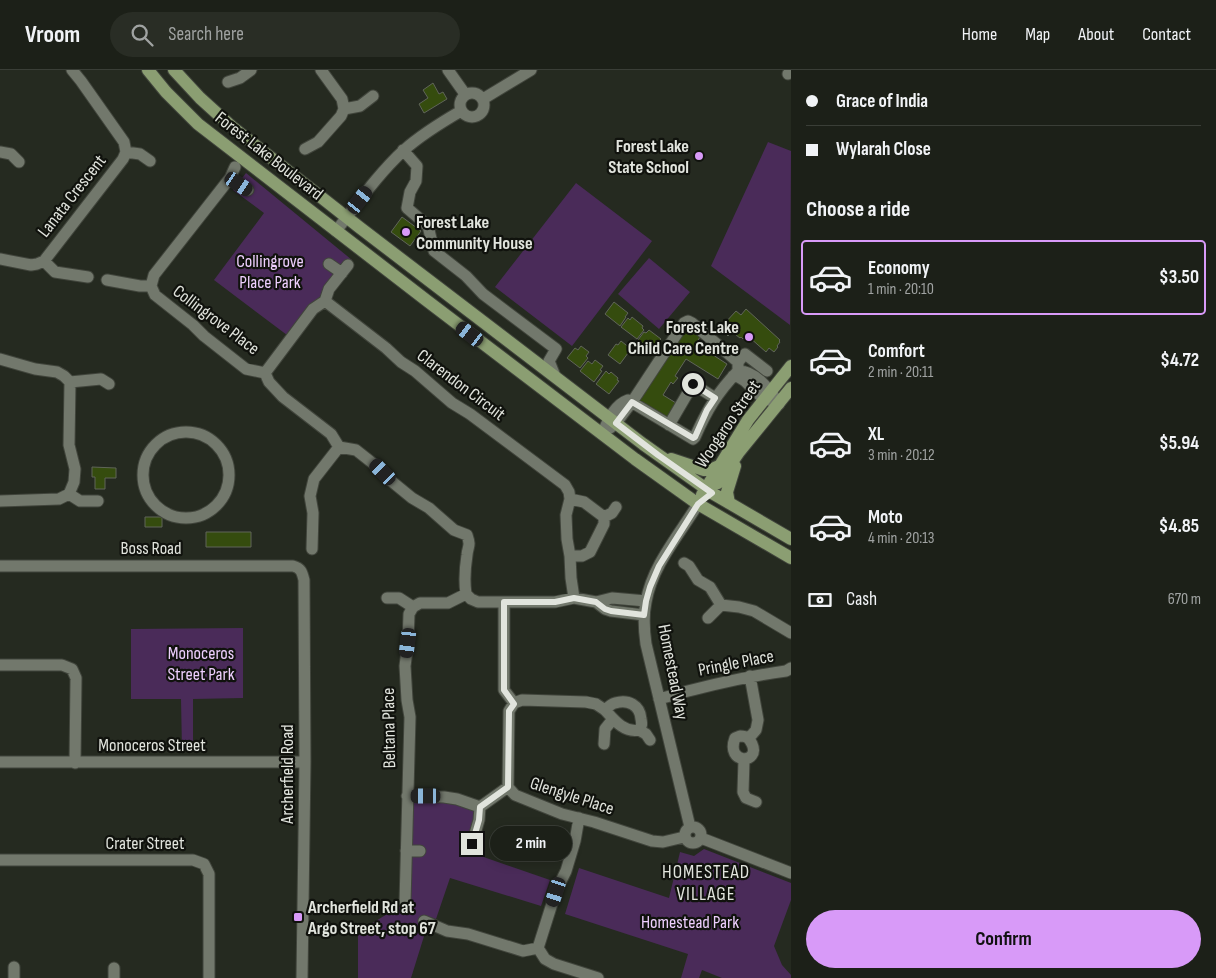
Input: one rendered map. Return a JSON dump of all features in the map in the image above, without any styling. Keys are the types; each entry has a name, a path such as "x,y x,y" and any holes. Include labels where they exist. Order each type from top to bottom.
{"main road":[{"name":"Forest Lake Boulevard","path":"148,70 166,92 198,124 602,434 698,504 791,558"},
{"name":"Forest Lake Boulevard","path":"174,70 200,98 232,127 347,218 658,455 708,490 791,539"},
{"name":"Woogaroo Street","path":"708,490 719,466 738,434 791,366"},
{"name":"Woogaroo Street","path":"698,504 791,388"},
{"path":"729,503 728,489 739,452"},
{"path":"658,455 704,470 710,470 719,466"}],"street":[{"name":"Lanata Crescent","path":"0,259 31,264 44,261 123,159 126,152 124,142 72,70"},
{"path":"228,82 240,78 251,70"},
{"path":"306,149 318,142 341,116 344,108 342,99 321,70"},
{"path":"448,70 465,94"},
{"path":"483,99 530,70"},
{"path":"474,92 483,99 485,103 484,109 478,116 470,117 462,111 460,102 465,94 474,92"},
{"path":"344,108 360,106 374,96"},
{"path":"336,231 378,177 403,150 444,120 462,111"},
{"path":"403,150 417,166 416,181 410,192 407,208 428,226 434,251 466,276 483,294 556,349 548,361 556,376"},
{"path":"0,152 12,154 19,162"},
{"name":"Lanata Crescent","path":"126,152 140,154 150,161"},
{"name":"Collingrove Place","path":"235,166 230,178 154,275 152,286 155,296 246,369 265,373"},
{"path":"230,178 248,190"},
{"name":"Lanata Crescent","path":"44,261 55,272 88,277"},
{"path":"329,264 345,269 329,289 325,301 313,309 265,373 269,382 283,397 331,434 338,447"},
{"name":"Collingrove Place","path":"107,280 140,286 152,286"},
{"name":"Clarendon Circuit","path":"325,301 386,348 400,362 415,371 452,403 470,414 565,486 569,492 570,500"},
{"path":"602,434 613,420 632,402 684,322 688,321 736,369 740,376 778,404"},
{"path":"632,402 693,438 707,410 745,354 767,371"},
{"path":"0,359 35,369 57,372 70,382 69,445 75,469 74,482 69,494 60,500 0,501"},
{"path":"70,382 101,379 109,384"},
{"path":"669,425 693,384 715,398"},
{"path":"190,432 204,436 216,444 225,456 229,470 228,485 223,498 213,509 200,516 186,519 171,516 159,510 150,499 144,487 142,473 145,459 152,447 163,438 176,433 190,432"},
{"path":"312,549 313,513 310,496 314,479 338,447"},
{"path":"338,447 356,450 412,498 428,508 454,530 467,535 470,544 467,553 466,594 478,602 555,602 574,598 596,602 612,598 646,601"},
{"path":"69,494 80,501 98,501"},
{"path":"574,598 570,556 566,539 566,515 570,500 584,502 604,517"},
{"name":"Homestead Way","path":"687,832 646,644 644,615 650,587 659,566 698,504"},
{"path":"604,517 612,513 616,507"},
{"path":"570,556 582,556 590,552 604,524 604,517"},
{"path":"684,563 690,566 698,580 710,587 721,605"},
{"name":"Boss Road","path":"0,566 292,566 301,570"},
{"name":"Archerfield Road","path":"301,570 304,580 305,762 302,978"},
{"path":"387,598 399,598 413,607 420,603 448,603 466,594"},
{"path":"504,602 504,690 514,704 522,700 596,704 605,710 620,726 633,731 639,730 646,734 650,740"},
{"path":"596,602 611,611 644,615"},
{"path":"708,618 721,605"},
{"path":"721,605 754,611 791,633"},
{"name":"Beltana Place","path":"405,903 410,717 405,666 408,643 408,614 413,607"},
{"path":"0,664 62,665 72,669 76,678 75,763"},
{"name":"Pringle Place","path":"659,700 694,689 750,676 786,671 791,668"},
{"path":"749,738 756,730 758,720 750,676"},
{"path":"605,710 614,703 625,702 634,704 640,712 642,726 639,730"},
{"name":"Glengyle Place","path":"514,704 509,711 508,787 515,795 562,814 652,840 663,842 687,832"},
{"path":"604,744 605,729 613,719"},
{"path":"740,736 749,738 754,748 752,754 744,760 735,753 733,744 735,738 740,736"},
{"path":"744,760 743,792 746,798 756,802"},
{"name":"Monoceros Street","path":"0,762 305,762"},
{"path":"480,807 508,787"},
{"path":"408,796 444,796 480,807"},
{"path":"472,844 479,820 480,807"},
{"path":"538,948 556,892 566,870 575,841 579,818"},
{"path":"687,832 696,827 700,831 701,838 791,873"},
{"path":"406,851 420,851"},
{"name":"Crater Street","path":"0,860 193,860 204,864 209,874 209,978"},
{"path":"424,921 447,931 468,934 523,951 538,948"},
{"path":"538,948 545,959 554,964 598,978"}],"green space":[{"path":"768,142 791,151 790,325 711,266"},
{"name":"Collingrove Place Park","path":"246,173 352,260 291,338 214,280 264,213 233,190"},
{"path":"576,183 652,241 572,346 495,287"},
{"path":"649,258 690,292 659,329 618,294"},
{"name":"Monoceros Street Park","path":"243,628 243,698 193,699 193,750 182,750 181,699 131,699 131,629"},
{"path":"407,796 480,807 472,844 475,854 550,880 541,906 450,878 436,919 430,917 411,978 358,978 358,932 405,903"},
{"name":"Homestead Park","path":"704,849 791,883 791,900 774,946 782,965 791,975 791,978 722,978 702,970 699,978 681,978 688,954 565,914 579,868 669,898 680,852 694,856"}],"building":[{"path":"433,83 439,94 443,92 447,99 424,113 419,104 428,98 423,90"},
{"name":"Forest Lake Community House","path":"402,217 421,231 410,246 391,232"},
{"path":"614,302 628,313 620,326 605,314"},
{"path":"746,309 780,340 774,352 769,348 766,352 749,337 743,339 732,332 728,336 724,332 726,326 724,324 736,311 741,315"},
{"path":"632,317 643,326 644,330 637,339 621,327 628,318 630,320"},
{"path":"686,328 700,337 696,344 727,364 718,379 686,359 675,376 678,378 673,384 671,382 663,395 676,403 666,419 638,401"},
{"path":"649,330 661,339 658,342 660,344 654,351 638,340 644,332 646,333"},
{"path":"621,341 631,349 620,364 608,355 616,344 618,345"},
{"path":"581,346 589,352 586,356 588,358 580,368 567,358 575,348 578,350"},
{"path":"595,360 603,366 600,370 602,371 594,382 580,371 588,361 592,364"},
{"path":"606,371 609,374 611,372 619,381 609,394 596,384"},
{"path":"92,467 116,468 116,478 105,478 105,489 95,489 95,477 92,477"},
{"path":"145,517 162,517 162,527 145,527"},
{"path":"206,532 251,532 251,547 206,547"}],"place":[{"name":"Forest Lake State School","path":"699,156"},
{"name":"Forest Lake Community House","path":"406,232"},
{"name":"Forest Lake Child Care Centre","path":"749,337"},
{"name":"Archerfield Rd at Argo Street, stop 67","path":"298,917"}],"district":[{"name":"HOMESTEAD VILLAGE","path":"706,883"}],"route":[{"path":"472,844 479,820 480,807 508,787 509,711 514,704 504,690 504,602 555,602 574,598 596,602 611,611 644,615 650,587 659,566 698,504 712,493 616,423 632,402 691,438 695,437 707,410 715,398 693,384"}]}
